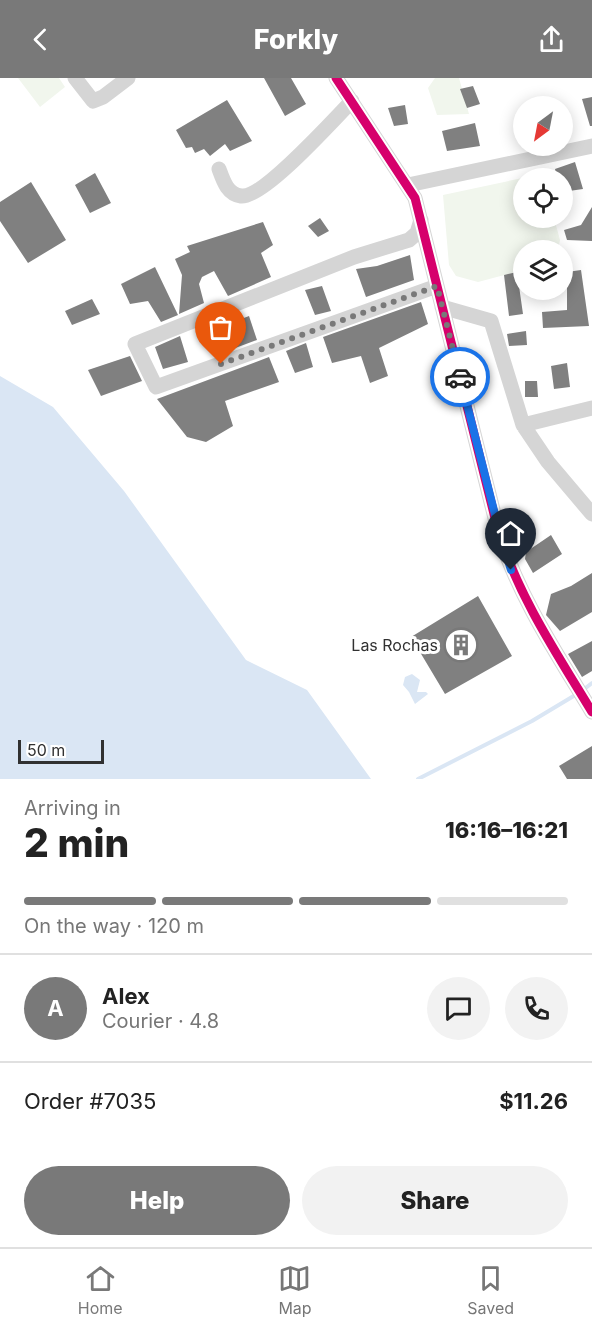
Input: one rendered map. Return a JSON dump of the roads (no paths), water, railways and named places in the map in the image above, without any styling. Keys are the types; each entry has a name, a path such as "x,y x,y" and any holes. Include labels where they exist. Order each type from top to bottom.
{"street":[{"path":"75,78 93,101 103,97 128,78"},
{"path":"336,78 415,198 511,570 534,617 592,712"},
{"path":"219,169 224,184 232,192 242,196 257,193 352,101"},
{"path":"408,185 592,146"},
{"path":"421,220 417,233 410,240 354,257 135,344 156,387 437,286"},
{"path":"442,307 491,321 523,425 548,462 592,514"},
{"path":"523,425 592,408"}],"water":[{"path":"0,376 53,407 124,491 246,660 307,690 371,779 0,779"},
{"path":"412,674 420,680 417,692 428,694 415,704 403,685 405,677"}],"waterway":[{"path":"583,690 592,683"},
{"path":"418,779 532,721 577,694"}],"place":[{"name":"Las Rochas","path":"461,645"}]}
